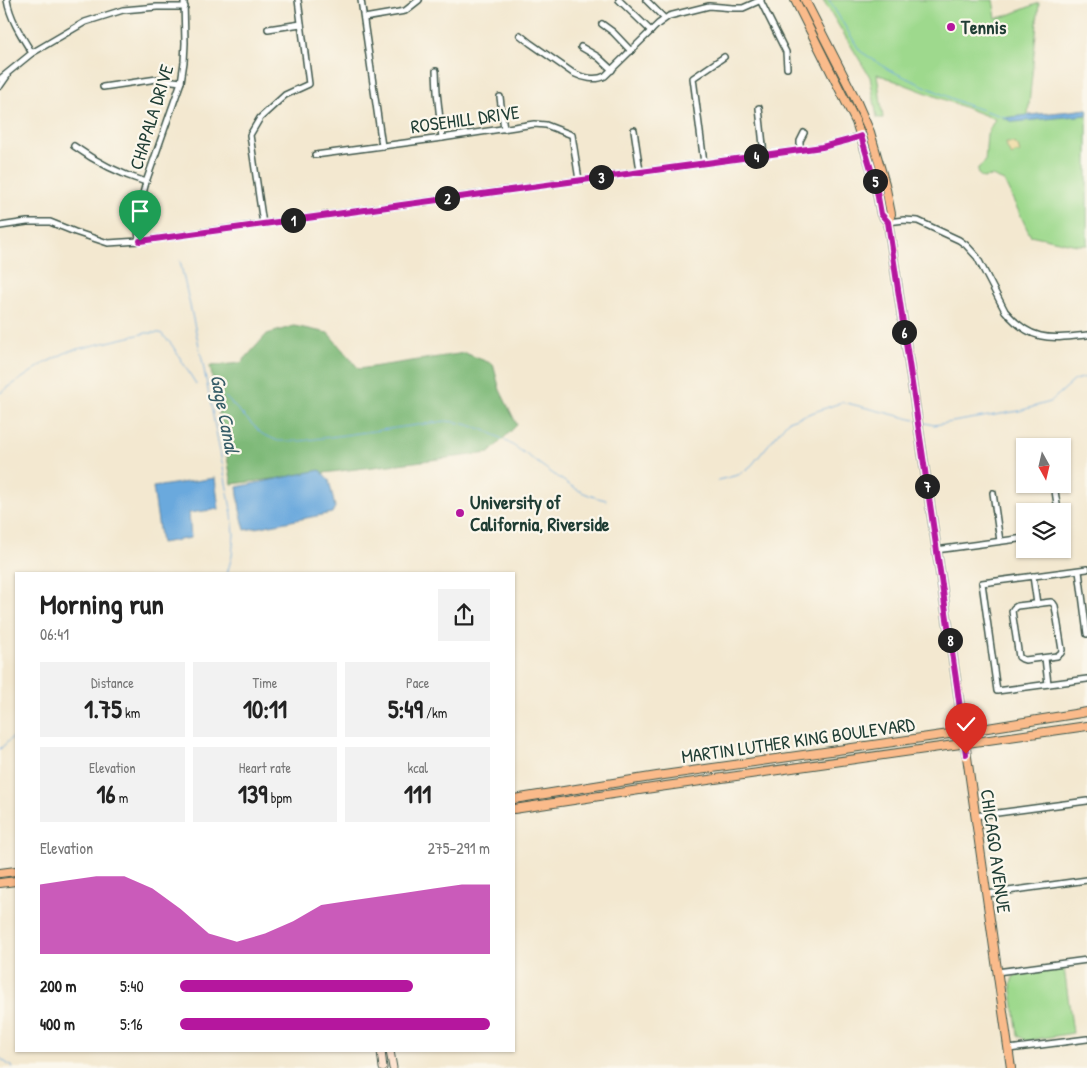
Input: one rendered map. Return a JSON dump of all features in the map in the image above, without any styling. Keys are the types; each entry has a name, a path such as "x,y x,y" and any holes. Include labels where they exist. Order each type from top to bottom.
{"main road":[{"name":"CHICAGO AVENUE","path":"795,0 848,104 861,136 876,186 881,214 888,222"},
{"name":"CHICAGO AVENUE","path":"805,0 856,100 870,132 891,214 888,222 1011,1068"},
{"path":"864,118 861,136 865,136 868,140 877,168 881,171"},
{"name":"MARTIN LUTHER KING BOULEVARD","path":"515,798 1087,712"},
{"name":"MARTIN LUTHER KING BOULEVARD","path":"515,809 1087,726"},
{"path":"0,873 15,871"},
{"path":"0,883 15,881"}],"street":[{"path":"6,0 8,9 20,34 32,53"},
{"name":"CHAPALA DRIVE","path":"140,241 137,217 146,182 181,82 185,43 184,0"},
{"path":"263,224 250,135 260,118 285,95 310,84 298,0"},
{"path":"361,0 382,146"},
{"path":"364,18 405,11 419,0"},
{"path":"620,0 650,31"},
{"path":"646,0 664,18"},
{"path":"520,35 573,73 579,76 599,79 612,70 664,18 709,6 743,8 760,0 786,52 787,68"},
{"path":"0,79 32,53 85,22 123,10 185,7"},
{"path":"268,29 301,24"},
{"path":"602,24 631,50"},
{"path":"581,47 598,57 612,70"},
{"path":"704,163 693,78 724,57"},
{"path":"436,71 442,138"},
{"path":"0,86 9,73"},
{"path":"103,87 157,79 181,82"},
{"path":"500,97 504,129"},
{"path":"759,108 764,155"},
{"name":"ROSEHILL DRIVE","path":"315,154 534,124 546,125 572,135 579,180"},
{"path":"634,130 640,172"},
{"path":"800,150 800,141 804,133"},
{"path":"0,226 27,222 50,222 108,243 140,241 800,150 835,144 861,136"},
{"path":"74,146 91,158 114,170 146,182"},
{"path":"888,222 918,221 959,240 977,257 1004,311 1026,330 1043,337 1053,338 1087,335"},
{"path":"993,493 1000,541"},
{"path":"936,550 1016,539"},
{"path":"1079,570 1087,634"},
{"path":"1087,570 982,583 997,692 1087,679"},
{"path":"1033,576 1037,604"},
{"path":"1050,602 1055,606 1062,650 1057,656 1025,660 1020,657 1012,612 1017,606 1037,604 1050,602"},
{"path":"1044,658 1048,684"},
{"path":"975,816 1087,801"},
{"path":"987,894 1087,880"},
{"path":"997,972 1087,960"},
{"path":"1008,1049 1087,1039"},
{"path":"381,1052 383,1068"},
{"path":"390,1052 393,1068"}],"green space":[{"path":"823,0 993,0 996,18 1039,3 1028,115 1087,109 1087,245 1077,245 1030,235 1004,181 992,176 983,178 977,173 978,168 985,162 987,134 995,119 877,74 883,118 877,118 870,77"},
{"path":"294,326 328,333 359,369 465,353 493,364 500,390 517,425 489,453 232,484 210,366 241,363 267,334"},
{"path":"1064,968 1073,1033 1026,1041 1018,1035 1011,984 1013,977 1018,974"}],"sand":[{"path":"1006,143 1013,143 1018,146 1020,153 1015,153 1012,156"}],"water":[{"path":"1087,109 1087,115 1014,122 1003,118 1024,115"},
{"path":"320,470 329,480 335,507 332,513 245,530 237,487"},
{"path":"215,478 219,509 189,513 191,538 161,543 153,487"}],"waterway":[{"path":"829,0 860,51 889,70 964,104 1007,118"},
{"name":"Gage Canal","path":"180,261 202,359 232,514 234,534 232,556 228,572"},
{"path":"0,393 43,364 69,351 146,333 161,333 172,345 196,384"},
{"path":"921,422 934,425 1019,411 1050,402 1075,380 1087,377"},
{"path":"225,397 262,434 278,441 301,441 446,421 462,423 502,439 577,490 606,500"},
{"path":"718,480 738,475 751,466 788,421 843,402 915,420"},
{"name":"Gage Canal","path":"0,749 15,735"},
{"name":"Gage Canal","path":"0,1058 13,1068"}],"place":[{"name":"Tennis","path":"951,27"},
{"name":"University of California, Riverside","path":"460,513"}],"route":[{"path":"140,241 822,147 861,136 876,186 881,214 888,222 966,754"}]}
